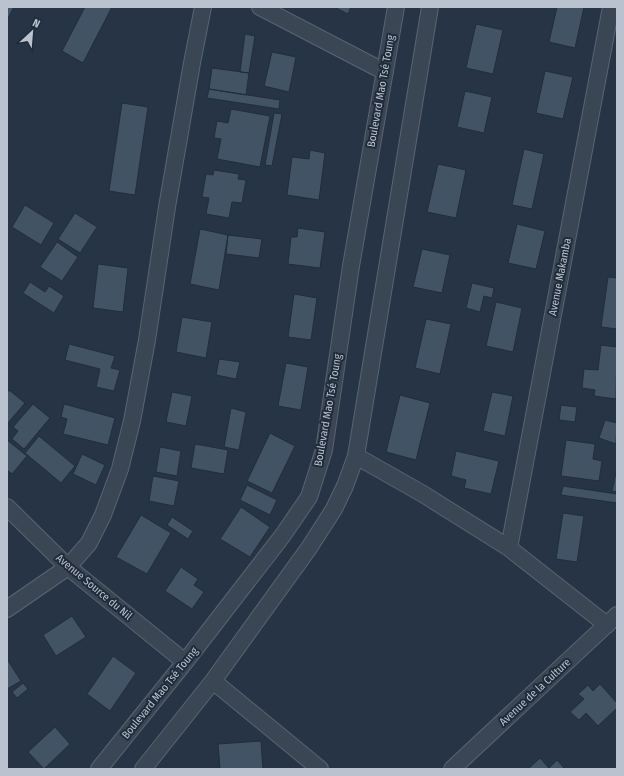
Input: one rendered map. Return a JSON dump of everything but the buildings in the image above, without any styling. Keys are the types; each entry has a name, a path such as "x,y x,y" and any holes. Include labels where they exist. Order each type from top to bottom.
{"street":[{"path":"7,610 68,567 89,543 103,515 120,469 130,428 147,340 167,207 203,7"},
{"path":"260,7 385,72"},
{"name":"Boulevard Mao Tsé Toung","path":"99,769 283,536 309,497 324,450 351,266 396,7"},
{"path":"143,769 213,681 317,535 334,509 345,486 356,456 430,7"},
{"name":"Avenue Makamba","path":"509,548 611,7"},
{"path":"356,456 423,494 509,548 612,620"},
{"name":"Avenue Source du Nil","path":"7,507 68,567 185,662"},
{"name":"Avenue de la Culture","path":"452,769 612,620"},
{"path":"213,681 320,769"}]}
